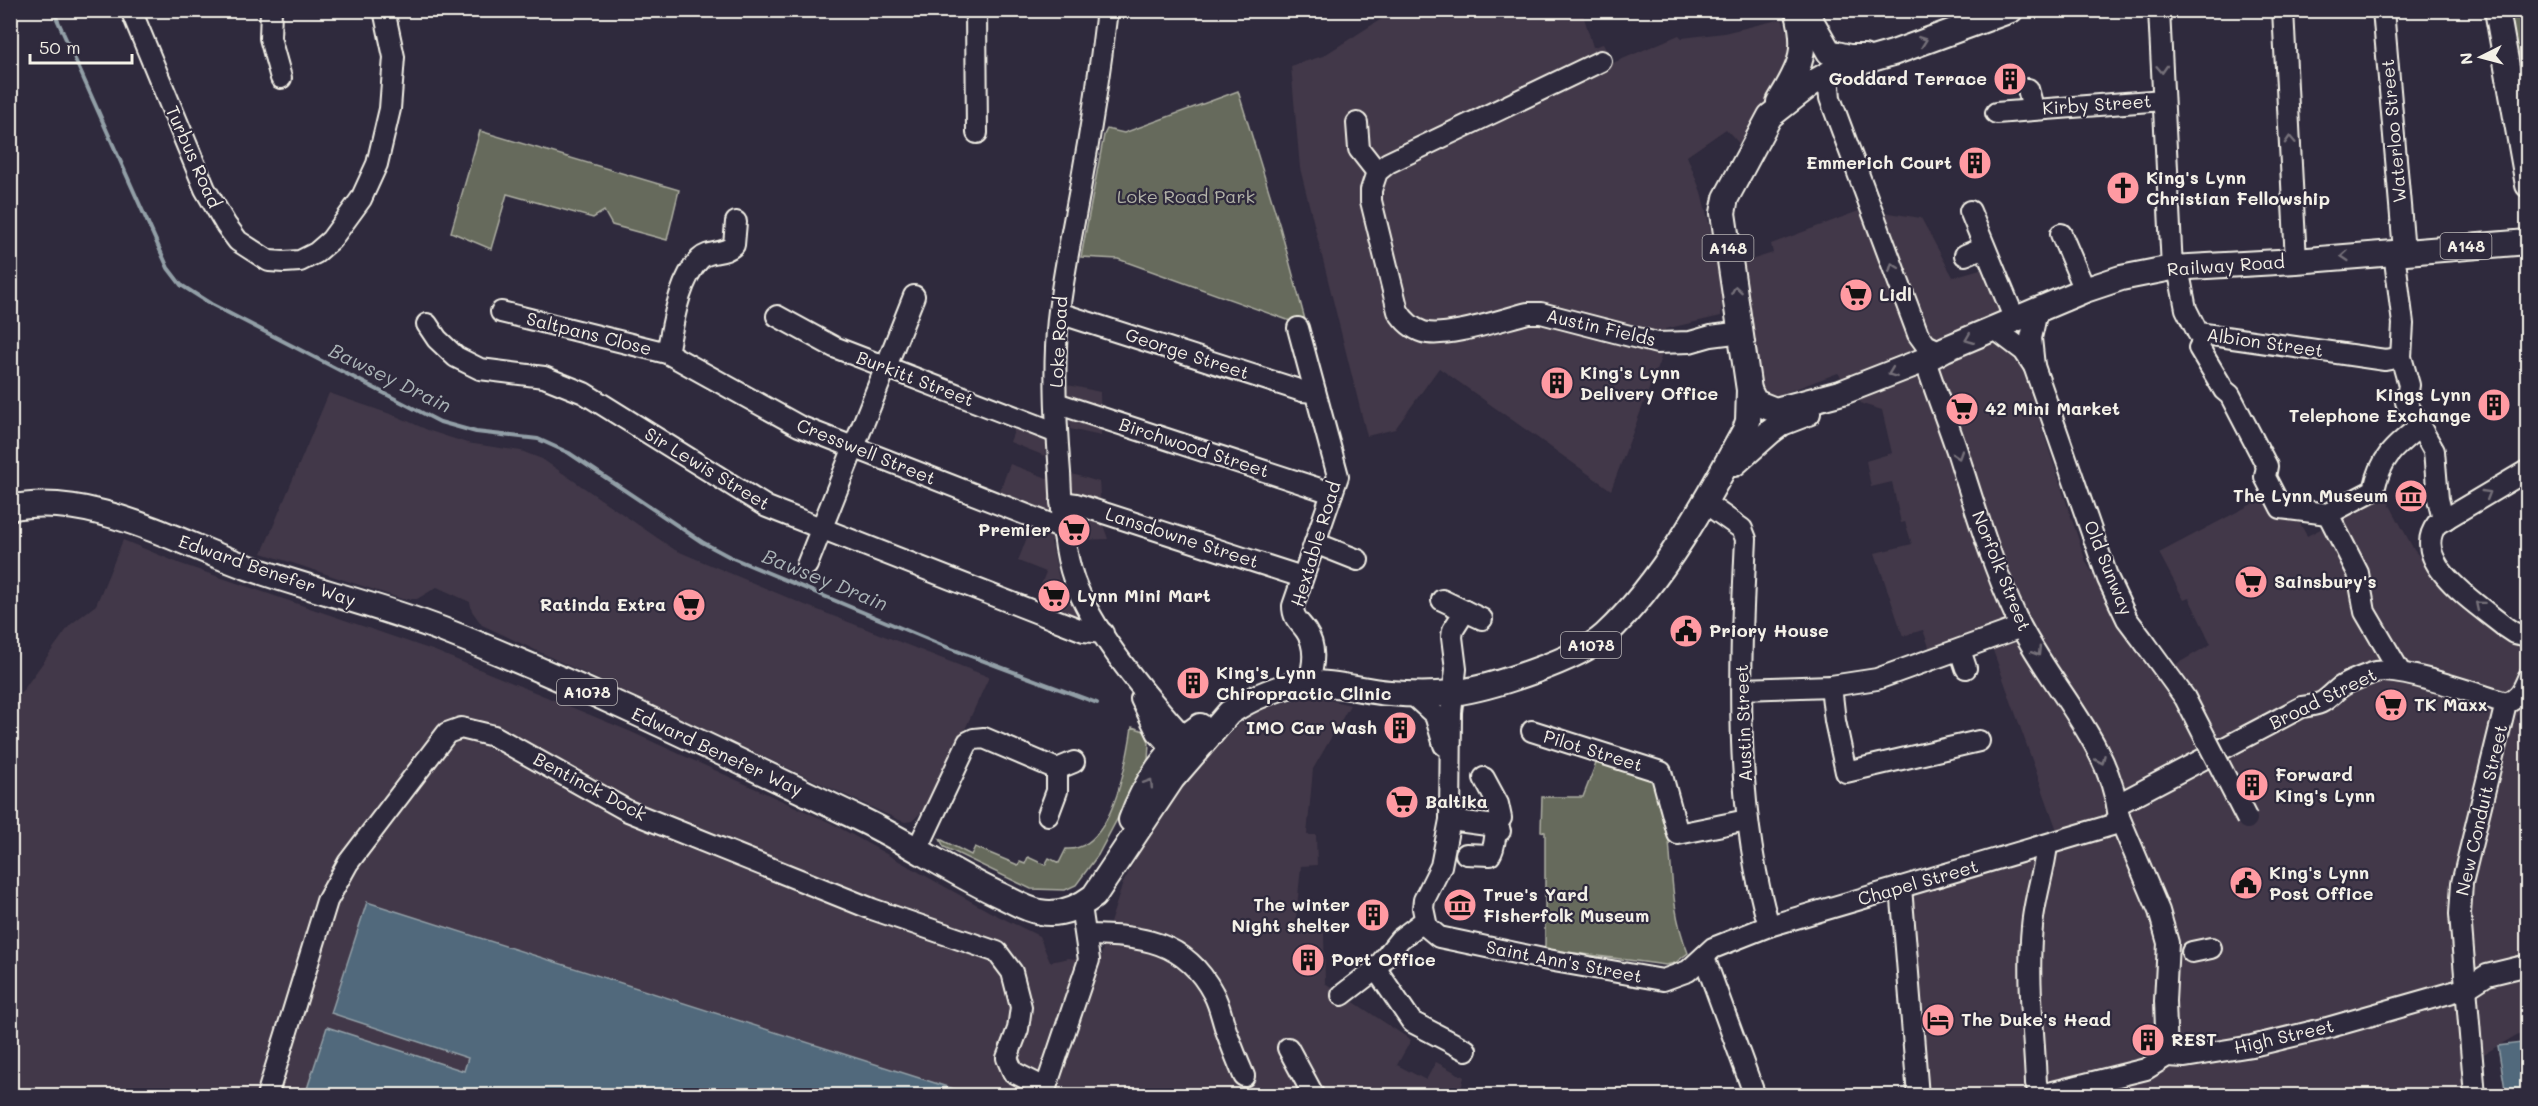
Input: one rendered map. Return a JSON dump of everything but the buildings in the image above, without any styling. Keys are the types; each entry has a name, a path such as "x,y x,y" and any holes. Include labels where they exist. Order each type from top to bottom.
{"main road":[{"name":"A148","path":"1797,10 1802,32 1801,60 1792,82 1770,116 1726,198 1724,213 1749,390 1755,402 1775,410 1843,392 1932,356"},
{"name":"A148","path":"1805,10 1829,52 1849,57 1880,57"},
{"name":"A148","path":"1770,116 1791,98 1828,74 2011,10"},
{"path":"2497,10 2527,177"},
{"name":"Railway Road","path":"1932,356 2121,278 2175,268 2296,261 2528,242"},
{"name":"A1078","path":"1081,906 1104,884 1185,751 1229,713 1272,692 1308,683 1413,695 1454,693 1475,689 1579,653 1603,636 1645,589 1717,482 1745,430 1748,421 1749,390"},
{"path":"1717,482 1749,448 1770,432 1843,392"},
{"name":"Edward Benefer Way","path":"10,508 27,505 95,509 248,567 441,629 541,671 866,822 987,890 1028,909 1041,913 1081,906"}],"street":[{"name":"Turbus Road","path":"131,10 205,189 226,225 238,241 269,261 284,262 300,261 316,253 331,240 361,199 377,164 390,109 394,57 384,10"},
{"path":"271,10 270,39 281,78"},
{"path":"976,10 977,133"},
{"name":"Loke Road","path":"1107,10 1101,69 1059,314 1056,403 1063,530 1066,552 1075,582 1103,633 1123,663 1157,732 1185,751"},
{"name":"Albion Street","path":"2159,10 2175,268 2186,309 2199,341 2385,360 2402,357"},
{"path":"2283,10 2296,261"},
{"name":"Waterloo Street","path":"2384,10 2403,324 2402,357 2409,385 2406,402 2434,451 2438,499 2442,515 2446,519"},
{"path":"1357,123 1359,149 1377,172 1388,163 1601,62"},
{"path":"1828,74 1830,98 1918,333 1932,356"},
{"name":"Kirby Street","path":"2028,89 2031,100 2030,109"},
{"name":"Kirby Street","path":"1996,113 2163,100"},
{"name":"Austin Fields","path":"1377,172 1371,190 1371,201 1394,299 1405,322 1422,332 1438,334 1528,313 1541,313 1657,343 1690,342 1711,336 1742,332"},
{"path":"1970,211 2015,320"},
{"path":"672,355 680,295 690,274 700,260 708,255 729,250 734,245 736,222"},
{"path":"2061,234 2085,291"},
{"path":"1965,255 1984,247"},
{"path":"807,565 914,296"},
{"name":"Saltpans Close","path":"501,312 672,355"},
{"path":"672,355 684,312"},
{"name":"George Street","path":"1059,314 1302,391 1315,392"},
{"name":"Burkitt Street","path":"777,316 834,347 1057,433"},
{"name":"Old Sunway","path":"2015,320 2031,339 2034,366 2108,579 2127,619 2185,698 2247,819"},
{"name":"Old Sunway","path":"2015,320 2024,351 2034,366"},
{"name":"Hextable Road","path":"1298,328 1338,471 1302,577 1293,612 1295,619 1306,630 1311,640 1314,666 1308,683"},
{"name":"Sir Lewis Street","path":"428,337 456,357 480,369 544,377 584,393 767,507 1084,631 1103,633"},
{"path":"2199,341 2267,466 2265,477 2282,508 2328,514 2374,490 2379,468 2397,444 2419,427"},
{"name":"Cresswell Street","path":"672,355 799,426 1063,530"},
{"name":"Norfolk Street","path":"1932,356 1994,562 2018,621 2093,741 2167,938 2187,952 2165,1001 2167,1056"},
{"name":"Birchwood Street","path":"1056,403 1332,493"},
{"path":"2528,470 2437,524 2430,540 2435,565 2446,577 2505,627 2514,633 2528,636"},
{"name":"Lansdowne Street","path":"1061,502 1076,504 1302,577"},
{"name":"Austin Street","path":"1704,502 1742,529 1746,539 1742,689 1747,820 1762,902 1769,926"},
{"path":"2328,514 2358,573 2365,612 2400,672"},
{"path":"1315,543 1358,560"},
{"path":"1342,995 1376,969 1400,939 1424,921 1424,900 1441,866 1450,820 1451,712 1456,669 1453,630 1474,615 1442,600"},
{"path":"1742,689 1831,686 1877,679 1963,659 1998,636 2013,630 2018,621"},
{"path":"2374,671 2384,647"},
{"name":"Broad Street","path":"2118,810 2302,707 2319,705 2330,699 2339,688 2374,671 2400,672 2506,703"},
{"name":"New Conduit Street","path":"2475,1095 2460,914 2462,883 2506,703 2513,701 2521,694 2528,678"},
{"path":"1831,686 1835,721 1846,772 1979,741"},
{"path":"1413,695 1429,709 1438,721 1450,765"},
{"name":"Bentinck Dock","path":"267,1095 327,901 348,863 447,733 461,728 494,736 628,811 872,909 997,952 1011,972 1021,1007 1018,1029 1007,1058 1013,1072 1044,1092"},
{"name":"Pilot Street","path":"1532,731 1661,772 1678,834 1747,820"},
{"path":"917,850 971,740 984,738 1066,765 1048,815"},
{"path":"1466,854 1490,855 1496,846 1497,829 1501,818 1498,804 1484,778"},
{"name":"Chapel Street","path":"1704,957 1713,948 1769,926 2112,825 2118,810"},
{"path":"1450,820 1497,829"},
{"path":"2038,1095 2031,950 2036,898 2043,876 2047,846"},
{"path":"1901,887 1918,1092"},
{"path":"1044,1092 1089,960 1081,906"},
{"name":"Saint Ann's Street","path":"1424,921 1439,937 1663,980 1682,974 1704,957"},
{"path":"1086,935 1146,940 1181,954 1200,972 1215,995 1244,1076"},
{"path":"1704,957 1719,992 1755,1095"},
{"name":"High Street","path":"2038,1095 2146,1069 2167,1056 2185,1057 2252,1046 2327,1028 2467,988 2487,975 2528,965"},
{"path":"1376,969 1412,1022 1466,1050"},
{"path":"1682,974 1688,981 1719,992"},
{"path":"1288,1048 1314,1095"}],"shaded area":[{"path":"1394,11 1582,11 1593,47 1603,44 1613,63 1679,35 1682,38 1724,33 1782,19 1797,57 1744,149 1726,129 1687,156 1701,192 1723,278 1721,316 1665,329 1663,352 1611,490 1439,368 1395,429 1367,436 1300,168 1291,66 1323,56"},
{"path":"1864,209 1921,218 1953,277 1987,267 2005,309 2002,345 2022,368 2086,562 2141,654 2190,726 2203,718 2175,665 2211,644 2189,598 2184,600 2159,553 2271,494 2292,509 2307,536 2385,496 2414,550 2444,585 2499,629 2527,646 2527,676 2517,718 2528,725 2527,1029 2477,1058 2473,1095 1918,1095 1908,898 2064,850 1989,639 1931,652 1923,630 1903,636 1875,553 1912,544 1905,522 1901,523 1892,482 1871,487 1866,461 1892,453 1882,410 1862,404 1838,373 1776,396 1765,394 1759,384 1741,263 1773,253 1771,244"},
{"path":"1068,385 1100,392 1101,436 1070,429"},
{"path":"329,393 467,443 521,451 542,459 675,550 805,605 989,677 931,803 912,821 899,820 482,625 472,611 470,602 437,587 417,599 402,599 262,553"},
{"path":"1015,428 1047,438 1045,456 1010,442"},
{"path":"1010,464 1047,478 1072,474 1099,482 1102,522 1108,539 1051,541 1059,579 1080,618 1077,619 1034,602 1046,572 1018,561 1031,527 1034,509 998,495"},
{"path":"123,540 181,564 435,651 629,731 831,823 990,912 1039,936 1050,962 1069,958 1100,964 1104,941 1117,936 1110,923 1123,883 1156,821 1181,784 1241,723 1261,709 1297,699 1325,699 1350,705 1313,769 1307,835 1316,835 1317,865 1301,866 1295,928 1324,933 1325,983 1411,1040 1397,1065 1426,1080 1436,1062 1464,1077 1459,1096 959,1095 960,1091 367,902 332,1013 469,1058 464,1071 327,1027 305,1095 11,1096 11,707 70,625 96,605"}],"green space":[{"path":"2505,11 2527,11 2527,128"},
{"name":"Loke Road Park","path":"1238,91 1280,227 1307,327 1118,259 1081,257 1107,129 1124,133"},
{"path":"480,131 679,190 667,240 612,225 604,211 593,218 507,194 491,249 451,232"},
{"path":"1132,727 1146,734 1149,742 1148,761 1098,855 1076,885 1065,890 1031,889 944,847 940,839 971,855 975,847 1018,865 1020,862 1025,864 1028,857 1045,865 1049,858 1059,863 1066,849 1082,846 1095,836 1106,821 1121,781"},
{"path":"1597,761 1658,781 1668,833 1676,912 1688,953 1675,963 1666,965 1545,949 1545,832 1541,831 1542,797 1583,797"}],"water":[{"path":"367,902 962,1093 959,1096 305,1095 327,1027 464,1071 468,1058 331,1013"},
{"path":"2521,1043 2527,1095 2506,1095 2498,1046"}],"waterway":[{"name":"Bawsey Drain","path":"53,10 168,268 181,285 211,304 440,422 476,432 538,439 569,453 702,542 730,557 949,648 1097,703"}],"place":[{"name":"Goddard Terrace","path":"2010,79"},
{"name":"Emmerich Court","path":"1975,163"},
{"name":"King's Lynn Christian Fellowship","path":"2123,188"},
{"name":"Lidl","path":"1856,295"},
{"name":"King's Lynn Delivery Office","path":"1557,383"},
{"name":"Kings Lynn Telephone Exchange","path":"2494,405"},
{"name":"42 Mini Market","path":"1962,409"},
{"name":"The Lynn Museum","path":"2411,496"},
{"name":"Premier","path":"1074,530"},
{"name":"Sainsbury's","path":"2251,582"},
{"name":"Lynn Mini Mart","path":"1054,596"},
{"name":"Ratinda Extra","path":"689,605"},
{"name":"Priory House","path":"1686,631"},
{"name":"King's Lynn Chiropractic Clinic","path":"1193,683"},
{"name":"TK Maxx","path":"2391,705"},
{"name":"IMO Car Wash","path":"1400,728"},
{"name":"Forward King's Lynn","path":"2252,785"},
{"name":"Baltika","path":"1402,802"},
{"name":"King's Lynn Post Office","path":"2246,883"},
{"name":"True's Yard Fisherfolk Museum","path":"1460,905"},
{"name":"The winter Night shelter","path":"1373,915"},
{"name":"Port Office","path":"1308,960"},
{"name":"The Duke's Head","path":"1938,1020"},
{"name":"REST","path":"2148,1040"}]}
